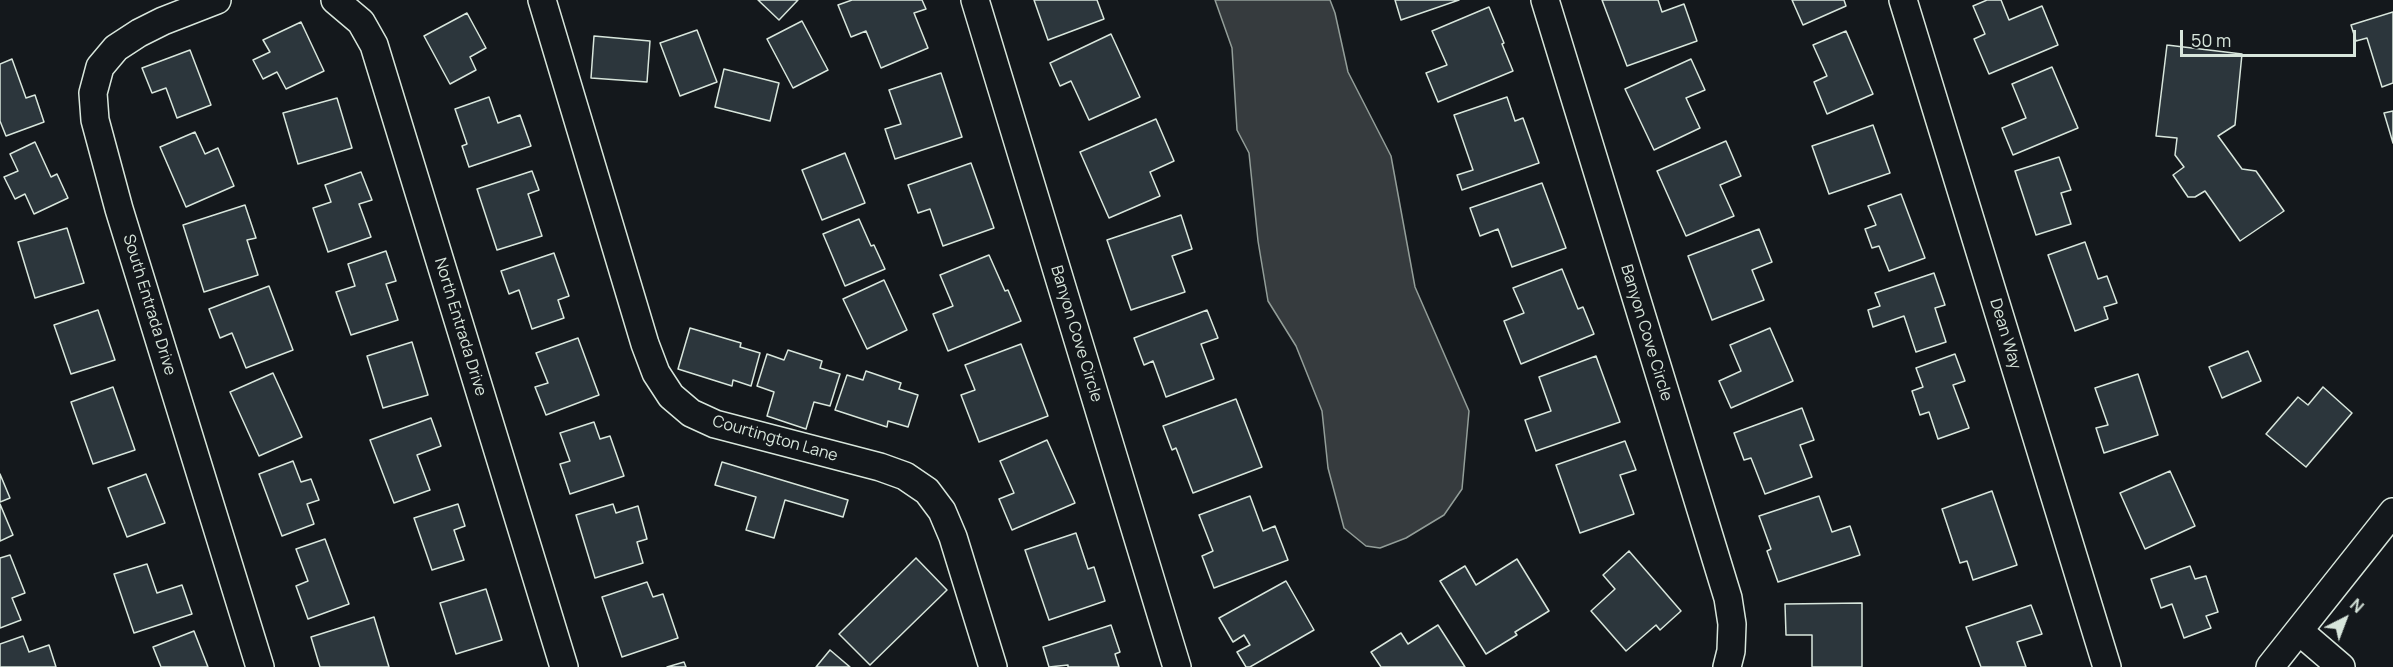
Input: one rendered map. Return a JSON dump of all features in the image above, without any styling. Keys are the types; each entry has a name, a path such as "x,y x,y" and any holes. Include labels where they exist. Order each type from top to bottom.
{"street":[{"name":"North Entrada Drive","path":"335,0 361,22 374,45 564,667"},
{"name":"Courtington Lane","path":"542,0 645,344 656,373 671,396 691,413 715,424 880,467 905,476 927,491 942,512 953,537 993,667"},
{"name":"Banyon Cove Circle","path":"975,0 1177,667"},
{"name":"Banyon Cove Circle","path":"1545,0 1728,598 1732,624 1731,651 1727,667"},
{"name":"Dean Way","path":"1903,0 2107,667"},
{"name":"South Entrada Drive","path":"213,1 163,21 116,48 100,67 93,93 95,120 119,209 260,667"},
{"path":"2270,667 2393,512"},
{"path":"2299,631 2341,667"}],"shaded area":[{"path":"1215,0 1330,0 1348,72 1391,156 1415,287 1469,411 1462,489 1444,515 1406,538 1380,548 1366,546 1344,528 1328,468 1322,411 1296,346 1268,301 1258,241 1249,153 1237,130 1232,48"}],"building":[{"path":"758,0 798,0 779,20"},
{"path":"852,0 922,0 926,9 914,13 928,48 881,68 866,31 851,37 838,5"},
{"path":"1034,0 1097,0 1104,19 1048,40"},
{"path":"1395,0 1459,0 1401,20"},
{"path":"1602,0 1658,0 1662,12 1684,4 1697,41 1627,66"},
{"path":"1792,0 1844,0 1846,6 1803,25"},
{"path":"1987,0 2001,0 2009,20 2042,6 2058,45 1989,74 1974,39 1985,34 1973,6"},
{"path":"1489,7 1513,71 1438,102 1426,73 1447,65 1432,31"},
{"path":"2393,12 2393,83 2382,87 2367,38 2356,41 2351,25"},
{"path":"467,13 486,48 470,57 476,70 450,84 424,36"},
{"path":"802,21 828,70 793,88 767,39"},
{"path":"301,22 324,71 286,89 277,72 263,79 253,60 270,52 263,40"},
{"path":"697,30 717,82 680,96 660,43"},
{"path":"1846,31 1873,94 1827,114 1814,82 1827,76 1813,45"},
{"path":"1111,34 1140,97 1089,120 1071,81 1060,86 1050,63"},
{"path":"594,36 650,41 647,82 591,78"},
{"path":"2167,45 2242,54 2235,125 2218,136 2242,169 2256,171 2284,211 2240,241 2205,191 2195,197 2188,197 2173,175 2184,167 2175,155 2177,138 2156,136"},
{"path":"190,50 211,105 177,118 166,88 152,93 142,68"},
{"path":"12,59 26,98 35,95 44,122 6,136 0,121 0,64"},
{"path":"1691,59 1705,90 1686,98 1700,128 1654,150 1625,89"},
{"path":"2052,67 2078,128 2013,155 2002,128 2026,118 2012,84"},
{"path":"724,69 779,83 770,121 715,107"},
{"path":"941,73 962,137 895,159 885,129 901,124 889,90"},
{"path":"489,97 498,123 520,115 531,146 469,167 462,146 467,144 455,109"},
{"path":"1507,97 1515,121 1523,118 1539,163 1462,190 1457,175 1473,170 1454,115"},
{"path":"337,98 352,148 298,164 283,113"},
{"path":"2393,111 2393,143 2384,113"},
{"path":"1156,119 1174,161 1150,172 1160,196 1109,218 1080,152"},
{"path":"1873,125 1890,173 1829,194 1812,146"},
{"path":"195,132 205,154 218,148 234,186 186,207 160,147"},
{"path":"1726,141 1741,176 1720,185 1734,216 1686,236 1657,171"},
{"path":"35,142 51,177 57,174 68,198 34,214 25,194 15,199 4,177 18,171 10,154"},
{"path":"845,153 865,203 822,220 802,170"},
{"path":"2059,157 2071,190 2061,193 2071,224 2036,235 2015,171"},
{"path":"971,163 994,228 943,246 930,209 918,213 908,185"},
{"path":"532,171 539,190 528,194 542,236 497,250 477,189"},
{"path":"361,172 372,200 359,204 371,237 328,252 313,208 331,202 325,185"},
{"path":"1542,183 1566,248 1512,267 1498,229 1480,236 1470,208"},
{"path":"1901,194 1925,258 1889,271 1879,246 1872,248 1865,229 1876,225 1868,206"},
{"path":"245,205 256,238 247,240 258,275 204,292 183,225"},
{"path":"1181,215 1192,249 1172,256 1185,292 1131,310 1107,240"},
{"path":"859,219 871,246 874,245 885,269 845,286 823,234"},
{"path":"67,228 84,283 35,298 18,242"},
{"path":"1759,229 1772,262 1752,270 1764,300 1712,320 1688,256"},
{"path":"2085,242 2098,279 2107,276 2117,303 2104,307 2108,319 2075,331 2048,255"},
{"path":"386,251 396,281 386,284 398,320 351,335 336,292 355,286 348,264"},
{"path":"554,253 569,296 558,300 564,318 532,329 519,290 509,294 501,271"},
{"path":"989,255 1005,291 1008,290 1021,321 948,351 933,314 953,306 940,275"},
{"path":"1562,269 1578,309 1583,307 1594,334 1521,364 1504,321 1524,313 1513,288"},
{"path":"1934,273 1945,305 1935,308 1946,342 1916,352 1904,316 1873,327 1868,310 1880,306 1875,293"},
{"path":"884,280 907,330 867,349 843,299"},
{"path":"269,286 293,350 246,368 232,333 220,338 209,309"},
{"path":"98,310 115,360 71,374 54,325"},
{"path":"1207,310 1218,338 1201,344 1214,379 1166,397 1153,361 1144,365 1134,338"},
{"path":"690,328 741,343 740,347 760,353 751,386 733,380 732,386 678,369"},
{"path":"1770,328 1793,381 1731,408 1719,381 1741,371 1730,345"},
{"path":"578,338 599,395 546,415 535,387 548,383 536,353"},
{"path":"412,342 428,395 383,408 367,356"},
{"path":"1021,344 1048,416 979,442 961,395 975,390 965,365"},
{"path":"788,350 822,361 820,368 840,374 830,406 814,402 806,429 767,416 774,392 757,386 767,354 784,360"},
{"path":"2248,351 2261,381 2222,398 2209,367"},
{"path":"1955,354 1965,381 1953,385 1969,428 1938,439 1929,412 1920,415 1912,391 1923,387 1916,368"},
{"path":"1596,356 1620,422 1536,451 1525,420 1551,411 1539,377"},
{"path":"866,371 901,383 899,389 918,395 908,427 888,421 887,427 835,410 847,375 863,380"},
{"path":"273,373 302,437 259,456 230,392"},
{"path":"2138,374 2158,435 2104,453 2096,428 2108,425 2095,388"},
{"path":"113,387 135,450 93,464 71,402"},
{"path":"2323,387 2352,413 2306,467 2266,434 2298,397 2308,405"},
{"path":"1236,399 1262,467 1193,493 1176,448 1172,450 1163,426"},
{"path":"1802,408 1814,440 1800,445 1812,477 1765,494 1751,458 1744,460 1734,433"},
{"path":"431,418 441,446 417,455 430,490 394,503 370,440"},
{"path":"594,422 600,439 610,436 624,476 570,494 560,464 570,461 560,433"},
{"path":"1047,440 1075,503 1012,530 999,499 1014,493 1000,461"},
{"path":"1625,441 1636,470 1620,475 1634,514 1580,533 1556,465"},
{"path":"293,461 301,482 311,479 319,500 307,504 314,524 282,536 259,474"},
{"path":"722,462 848,500 843,517 785,500 774,538 746,530 756,497 715,485"},
{"path":"2170,471 2195,526 2145,549 2120,493"},
{"path":"0,474 10,498 0,502"},
{"path":"146,474 165,523 127,537 108,488"},
{"path":"1992,491 2017,565 1973,580 1967,561 1960,563 1942,509"},
{"path":"1250,496 1263,531 1275,526 1288,560 1214,588 1202,556 1213,551 1199,515"},
{"path":"1819,496 1832,532 1850,526 1860,555 1778,582 1767,551 1771,549 1759,516"},
{"path":"0,504 13,535 0,541"},
{"path":"458,504 465,526 454,530 464,560 432,570 414,518"},
{"path":"613,504 616,513 638,506 647,539 637,542 643,563 595,578 576,515"},
{"path":"1076,533 1088,569 1094,567 1105,601 1049,620 1025,550"},
{"path":"325,539 349,604 308,619 296,586 308,581 296,549"},
{"path":"1629,551 1681,611 1660,630 1656,625 1626,651 1591,611 1615,589 1603,575"},
{"path":"10,555 25,593 12,598 21,620 0,628 0,558"},
{"path":"916,558 947,590 870,665 839,634"},
{"path":"1517,559 1549,611 1515,632 1517,635 1486,654 1440,581 1465,566 1476,585"},
{"path":"147,564 157,593 182,585 192,614 134,633 114,574"},
{"path":"2190,566 2195,579 2206,576 2218,612 2206,616 2211,628 2184,638 2172,604 2161,608 2151,579"},
{"path":"1286,581 1314,630 1250,667 1246,667 1237,652 1250,645 1244,635 1233,642 1219,618"},
{"path":"647,582 653,597 663,594 678,638 622,657 602,597"},
{"path":"486,589 502,640 456,654 440,603"},
{"path":"1862,603 1862,667 1812,667 1812,635 1786,635 1785,604"},
{"path":"2031,605 2042,634 2017,642 2026,667 1981,667 1966,627"},
{"path":"374,617 389,667 320,667 311,637"},
{"path":"1111,625 1120,652 1115,654 1119,667 1068,667 1068,665 1049,667 1043,647"},
{"path":"1438,625 1465,667 1381,667 1371,652 1401,633 1408,644"},
{"path":"194,631 208,667 161,667 153,647"},
{"path":"23,636 29,652 49,645 56,667 0,667 0,644"},
{"path":"830,650 850,667 816,667"},
{"path":"684,662 686,667 667,667"}]}
